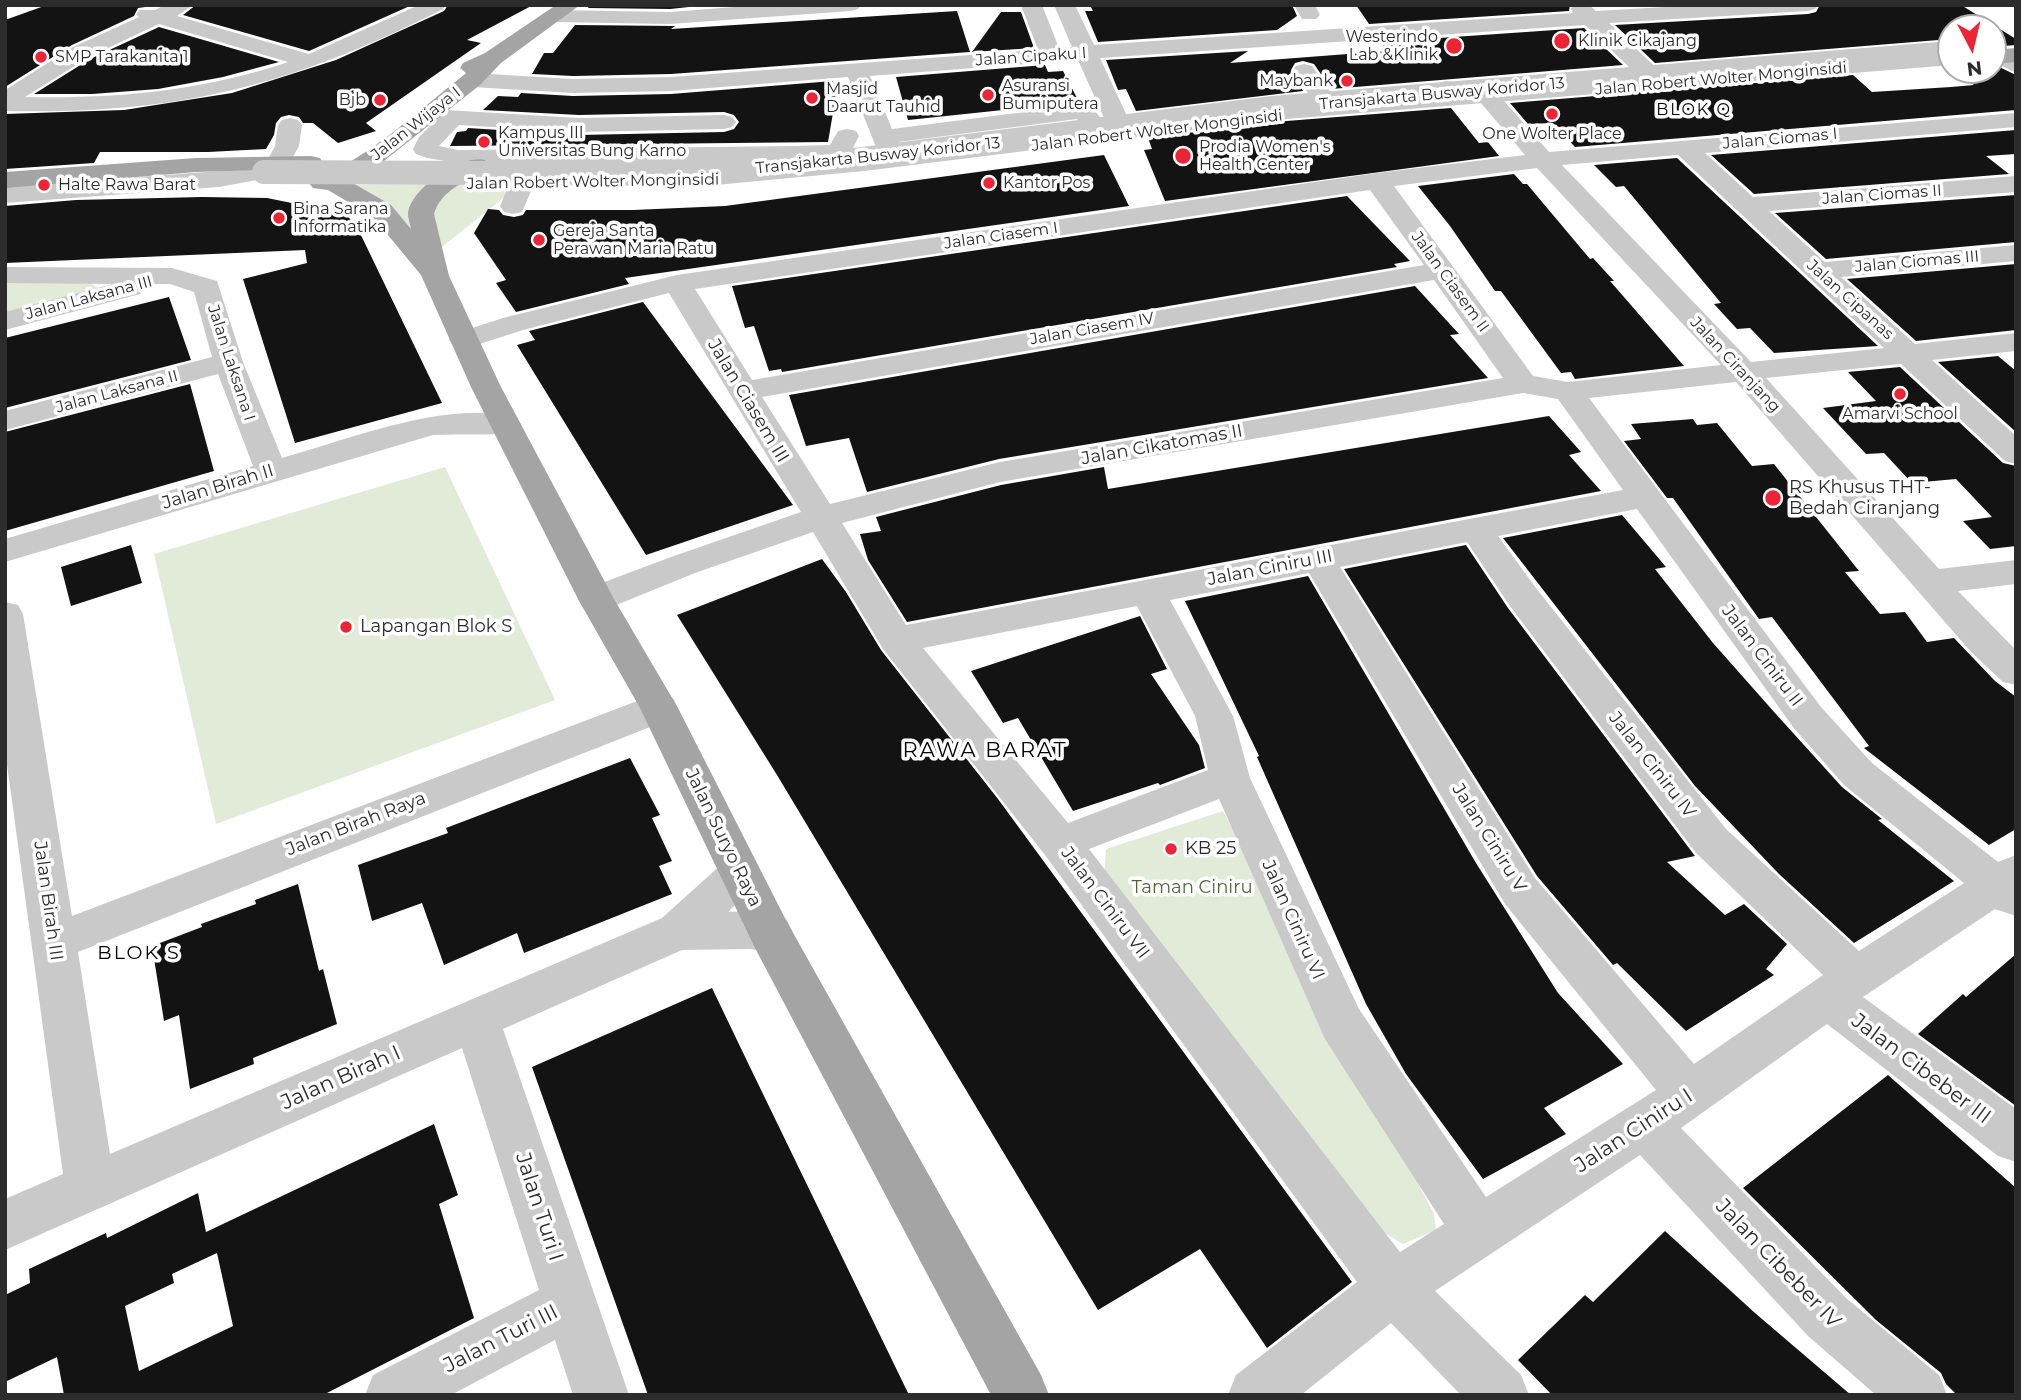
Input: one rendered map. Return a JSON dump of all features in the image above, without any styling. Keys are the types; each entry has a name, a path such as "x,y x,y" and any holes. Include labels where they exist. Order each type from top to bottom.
{"main road":[{"name":"Jalan Wijaya I","path":"336,173 456,75 493,58 562,11"},
{"name":"Jalan Robert Wolter Monginsidi","path":"366,163 376,170 397,176 446,183 522,179 682,161 718,162 883,150 1012,149 1388,99 1653,77 1937,47"},
{"name":"Jalan Wijaya I","path":"336,173 366,163 472,80 493,58"},
{"name":"Jalan Robert Wolter Monginsidi","path":"1653,77 1937,61"},
{"name":"Jalan Robert Wolter Monginsidi","path":"1104,120 1322,97 1388,99 1438,88 1507,90"},
{"path":"1012,149 1104,120 1145,118 1193,124"},
{"name":"Jalan Robert Wolter Monginsidi","path":"366,163 476,166 522,179 633,184 796,175 883,150"},
{"path":"633,184 667,178 718,162"},
{"name":"Jalan Suryo Raya","path":"476,166 432,192 421,211 435,276 486,387 596,599 659,708 739,874 1021,1395"},
{"path":"271,167 336,173"},
{"path":"5,196 336,173"},
{"name":"Jalan Suryo Raya","path":"336,173 382,211 435,276"}],"street":[{"path":"124,5 155,17 310,61"},
{"path":"5,102 80,52 183,5"},
{"path":"382,5 428,9"},
{"path":"562,11 670,18 745,9 851,5"},
{"path":"1031,5 1051,55"},
{"path":"1064,5 1082,47 1104,120"},
{"path":"1444,5 1459,27"},
{"name":"Jalan Cipaku I","path":"472,80 573,86 645,86 857,71 1051,55 1082,47 1321,15 1459,27 1584,13 1808,5"},
{"path":"5,102 119,103 189,95 259,78 310,61 428,9"},
{"path":"1584,13 1653,77"},
{"path":"1082,47 1280,30 1321,15"},
{"name":"Transjakarta Busway Koridor 13","path":"5,181 184,168 235,167 704,174 863,159 1273,108 1937,54"},
{"path":"857,71 883,150 1080,112 1104,120"},
{"path":"1304,71 1322,97"},
{"name":"Jalan Ciranjang","path":"1507,90 1544,160 1744,372 1984,643 2016,672"},
{"path":"424,115 579,125 724,122"},
{"path":"453,117 428,142 425,149 522,179"},
{"name":"Jalan Ciomas I","path":"1544,160 2016,120"},
{"path":"271,167 287,146 290,125"},
{"path":"682,161 832,152 841,149 847,136"},
{"name":"Jalan Cipanas","path":"1685,147 2014,450"},
{"name":"Jalan Ciasem I","path":"464,340 526,320 677,283 1377,181 1544,160"},
{"name":"Transjakarta Busway Koridor 13","path":"5,196 219,178 271,167"},
{"name":"Jalan Ciasem II","path":"1377,181 1523,384"},
{"name":"Jalan Ciomas II","path":"1749,205 2016,184"},
{"name":"Jalan Ciomas III","path":"1818,271 2016,253"},
{"name":"Jalan Ciasem IV","path":"742,391 1442,270"},
{"name":"Jalan Laksana I","path":"5,275 172,276 207,287 228,362 271,471"},
{"name":"Jalan Laksana III","path":"5,321 172,276"},
{"name":"Jalan Ciasem III","path":"677,283 819,518"},
{"name":"Jalan Cikatomas II","path":"596,599 683,565 819,518 1000,472 1523,384 1568,391 2016,342"},
{"name":"Jalan Laksana II","path":"5,421 228,362"},
{"name":"Jalan Birah II","path":"431,426 464,408 486,387"},
{"name":"Jalan Ciniru II","path":"1568,391 1643,497 1807,717 1858,774 2009,886"},
{"name":"Jalan Birah II","path":"5,551 431,426 461,423 505,424"},
{"name":"Jalan Ciniru III","path":"896,640 1643,497"},
{"name":"Jalan Ciniru VII","path":"819,518 896,640 1060,843 1393,1287 1501,1395"},
{"name":"Jalan Ciniru IV","path":"1475,528 1523,597 1711,841 1842,987"},
{"name":"Jalan Ciniru V","path":"1318,559 1520,891 1690,1095"},
{"path":"1932,582 2016,572"},
{"name":"Jalan Ciniru VI","path":"1147,590 1214,716 1230,778 1342,1024 1478,1230"},
{"name":"Jalan Birah III","path":"5,614 11,695 54,942 90,1188"},
{"name":"Jalan Birah Raya","path":"54,942 659,708"},
{"path":"1060,843 1230,778"},
{"name":"Jalan Birah I","path":"5,1225 678,931 739,874"},
{"name":"Jalan Ciniru I","path":"1256,1395 1393,1287 1690,1095 1842,987 2009,886"},
{"name":"Jalan Birah I","path":"678,931 750,930 771,933"},
{"name":"Jalan Cibeber III","path":"1842,987 2016,1139"},
{"name":"Jalan Turi I","path":"476,1019 601,1395"},
{"name":"Jalan Cibeber IV","path":"1644,1125 1827,1317 1919,1395"},
{"name":"Jalan Turi III","path":"393,1395 571,1303"}],"green space":[{"path":"521,184 438,250 414,246 355,185"},
{"path":"5,278 90,283 102,290 5,315"},
{"name":"Lapangan Blok S","path":"445,467 555,700 216,824 154,554"},
{"name":"Taman Ciniru","path":"1223,811 1434,1214 1436,1230 1403,1244 1373,1226 1104,877 1106,849"}],"building":[{"path":"47,5 159,5 138,8 134,16 72,45 5,87 5,20"},
{"path":"196,5 412,5 309,51 183,15"},
{"path":"448,5 533,5 467,40 481,43 366,123 376,131 338,143 313,123 303,123 299,117 289,115 281,117 276,123 274,135 266,149 100,152 94,163 5,169 5,114 124,110 232,93 336,60 444,11"},
{"path":"590,5 708,5 670,9 588,8"},
{"path":"1090,5 1292,5 1297,16 1277,30 1098,42 1085,11 1093,11"},
{"path":"1356,5 1570,5 1569,11 1369,24"},
{"path":"1820,5 1961,5 1976,14 1937,14 1937,40 1655,63 1615,25 1808,14 1816,12"},
{"path":"957,11 970,52 671,74 532,74 544,53 553,53 575,25 675,26 671,29"},
{"path":"1001,12 1021,12 1034,48 972,52"},
{"path":"159,27 279,62 223,77 158,89 92,94 34,94 90,59"},
{"path":"1584,28 1623,65 1331,89 1314,64 1303,61 1295,63 1291,70 1303,91 1136,111 1126,89 1118,90 1106,60 1248,51 1230,63 1387,51 1381,42"},
{"path":"2007,33 2016,39 2016,45 2007,46"},
{"name":"Asuransi Bumiputera","path":"1045,65 1048,72 1063,71 1079,102 908,120 896,77"},
{"path":"2007,71 2016,75 2016,110 1575,147 1553,123 1528,124 1510,103 1853,75 1872,92 2007,84"},
{"path":"833,81 837,107 834,107 828,142 450,146 457,132 466,131 468,128 579,135 724,132 734,129 739,122 734,115 724,112 579,115 483,110 498,96 518,97 521,93 573,96 671,94"},
{"path":"1451,108 1479,143 1488,142 1499,156 1165,201 1144,150 1152,149 1148,138 1274,122"},
{"path":"2016,130 2016,154 1986,156 2009,174 1754,194 1711,155"},
{"path":"1104,155 1129,206 625,278 629,284 516,312 496,283 506,280 474,233 488,209 499,210 503,215 514,217 523,215 526,210 633,210 725,206"},
{"path":"1677,158 1878,346 1774,353 1750,328 1737,329 1714,304 1721,303 1624,186 1616,187 1594,165"},
{"path":"1514,174 1523,184 1527,184 1590,259 1593,258 1614,281 1610,281 1684,366 1575,379 1571,372 1561,373 1501,291 1495,291 1450,226 1418,186"},
{"path":"2016,195 2016,242 1826,259 1775,213"},
{"path":"1347,196 1410,261 1394,264 1397,267 782,372 781,369 769,371 754,326 745,328 732,286"},
{"path":"267,198 346,214 358,229 442,403 295,443 243,279 307,263 305,250 5,263 5,206 76,200"},
{"path":"2016,264 2016,330 1916,341 1847,279"},
{"path":"1415,286 1459,334 1450,335 1488,378 999,459 867,492 849,438 806,446 789,395"},
{"path":"169,297 191,360 5,408 5,338"},
{"path":"643,302 793,505 646,555 517,345 535,340 529,331"},
{"path":"1998,356 2016,371 2016,432 1938,362"},
{"path":"1900,367 2003,463 2016,466 2016,546 1990,549 1963,521 1992,517 1956,479 1912,483 1884,453 1866,454 1823,408 1876,401 1848,372"},
{"path":"190,384 214,471 5,531 5,432"},
{"path":"1549,416 1581,452 1569,455 1601,491 907,622 868,560 860,534 881,531 876,517 1001,485 1104,467 1108,489"},
{"path":"1693,419 1697,425 1717,423 1752,466 1774,464 1859,571 1845,572 1880,614 1905,612 1927,642 1954,638 1995,681 2016,697 2016,829 1989,845 1864,748 1869,746 1772,617 1759,619 1673,498 1667,498 1624,441 1641,439 1631,424"},
{"path":"1622,515 1666,567 1655,569 1713,643 1842,787 1882,819 1878,820 1954,881 1854,943 1779,874 1695,786 1503,538"},
{"path":"131,545 142,583 71,606 61,567"},
{"path":"1466,545 1508,608 1695,856 1667,862 1725,915 1744,904 1787,944 1766,969 1774,975 1686,1031 1617,963 1613,965 1537,876 1344,569"},
{"path":"822,559 846,592 881,650 998,799 1352,1282 1267,1348 1200,1249 1098,1310 777,775 677,615"},
{"path":"1308,576 1476,863 1558,993 1623,1064 1544,1108 1566,1134 1483,1179 1406,1074 1366,1004 1257,757 1259,756 1185,601"},
{"path":"1140,616 1167,669 1151,674 1199,745 1205,768 1160,785 1158,783 1073,811 1018,718 1003,723 971,671"},
{"path":"630,758 660,815 652,818 672,861 659,866 672,894 524,953 517,933 444,965 422,903 372,921 358,865 448,833 446,828"},
{"path":"298,884 319,971 323,969 337,1024 253,1058 254,1064 190,1089 179,1015 164,1021 152,946"},
{"path":"2016,954 2016,1106 1918,1034 1963,994 1966,997"},
{"path":"712,988 909,1395 648,1395 532,1067"},
{"path":"1888,1075 2016,1188 2016,1395 1957,1395 1946,1384 1941,1373 1876,1320 1743,1188"},
{"path":"434,1124 458,1195 439,1204 474,1318 323,1395 64,1395 57,1357 5,1382 5,1295 30,1283 29,1269 106,1233 107,1238 198,1193 206,1232","holes":["217,1253 233,1326 139,1371 125,1306 174,1283 172,1274"]},
{"path":"1665,1231 1851,1395 1552,1395 1518,1360 1585,1295 1593,1302"}],"place":[{"name":"Klinik Cikajang","path":"1562,41"},
{"name":"Westerindo Lab &Klinik","path":"1454,46"},
{"name":"SMP Tarakanita 1","path":"41,57"},
{"name":"Maybank","path":"1347,81"},
{"name":"Asuransi Bumiputera","path":"988,95"},
{"name":"Masjid Daarut Tauhid","path":"812,98"},
{"name":"Bjb","path":"380,100"},
{"name":"One Wolter Place","path":"1552,114"},
{"name":"Kampus III Universitas Bung Karno","path":"484,142"},
{"name":"Prodia Women's Health Center","path":"1183,156"},
{"name":"Kantor Pos","path":"989,183"},
{"name":"Halte Rawa Barat","path":"44,185"},
{"name":"Bina Sarana Informatika","path":"279,218"},
{"name":"Gereja Santa Perawan Maria Ratu","path":"539,240"},
{"name":"Amarvi School","path":"1900,394"},
{"name":"RS Khusus THT- Bedah Ciranjang","path":"1773,498"},
{"name":"Lapangan Blok S","path":"346,627"},
{"name":"KB 25","path":"1171,849"}],"district":[{"name":"BLOK Q","path":"1694,110"},
{"name":"RAWA BARAT","path":"985,751"},
{"name":"BLOK S","path":"139,953"}]}
